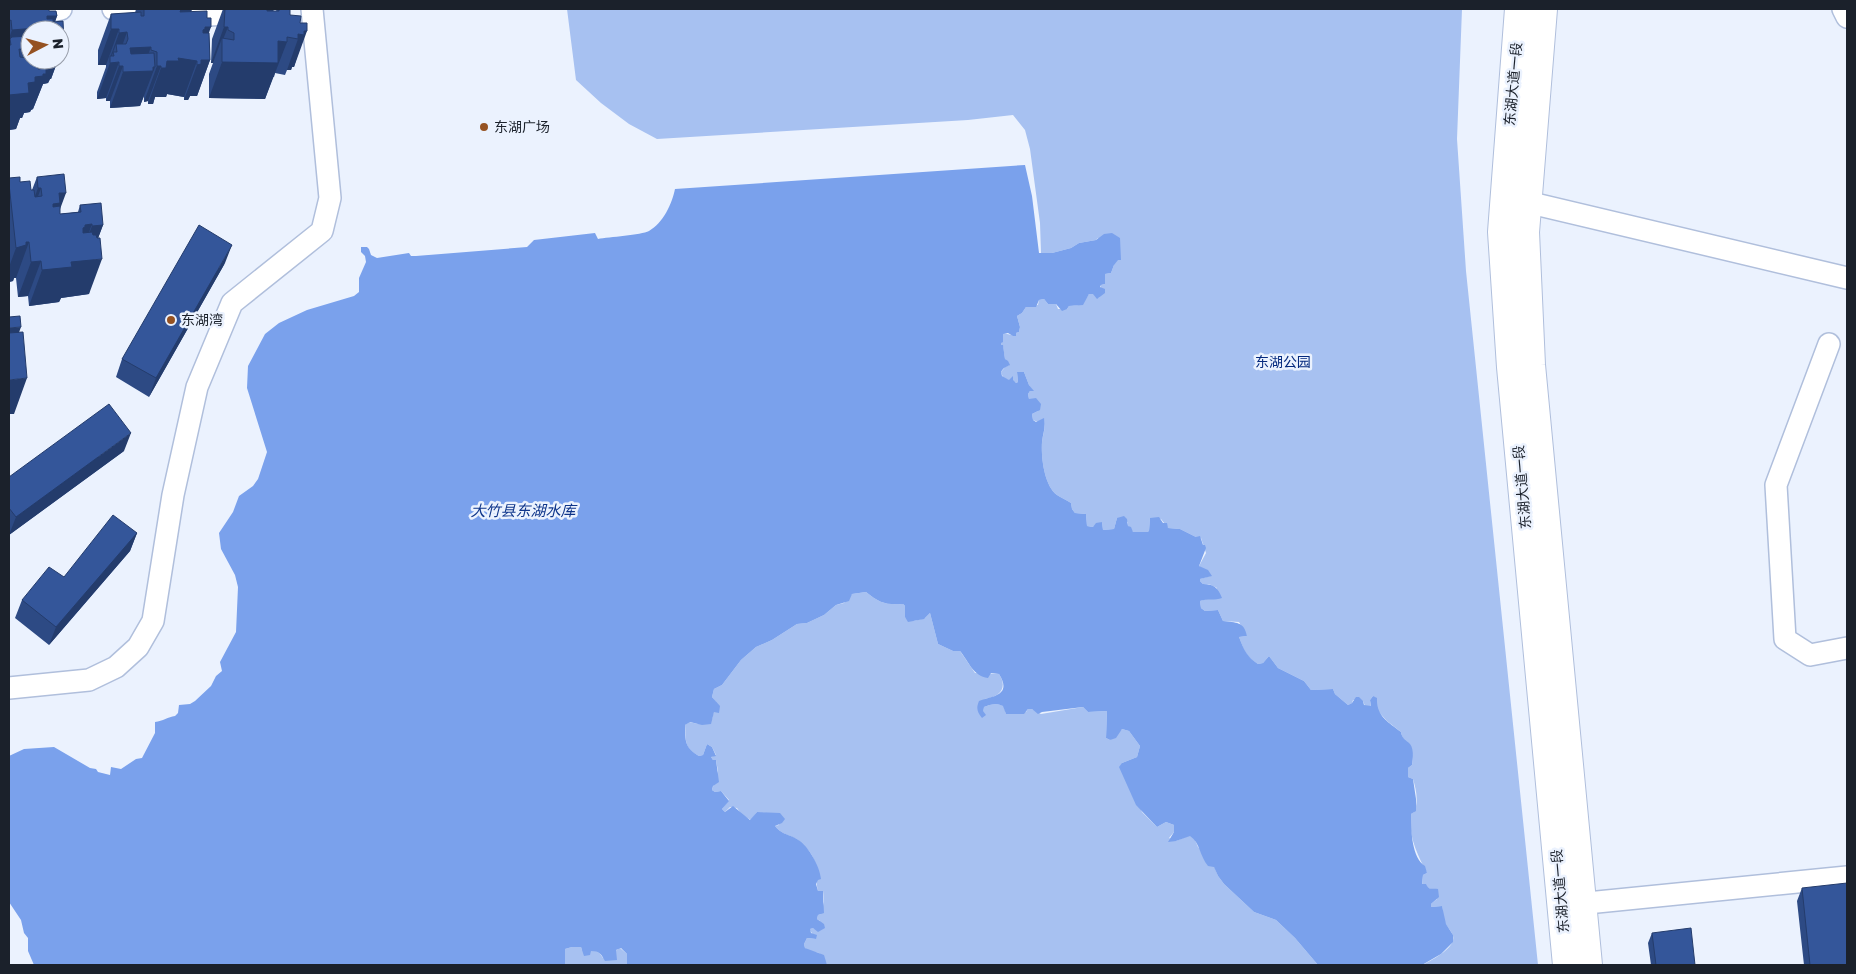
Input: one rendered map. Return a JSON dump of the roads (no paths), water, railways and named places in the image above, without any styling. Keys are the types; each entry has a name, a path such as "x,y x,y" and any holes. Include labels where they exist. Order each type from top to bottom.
{"main road":[{"name":"东湖大道一段","path":"1516,199 1519,9"},
{"name":"东湖大道一段","path":"1543,9 1516,199 1502,232 1511,366 1572,905 1588,965"},
{"name":"东湖大道一段","path":"1567,965 1572,905"}],"street":[{"path":"9,17 61,9"},
{"path":"113,9 190,16 228,14 272,22"},
{"path":"1843,9 1847,17"},
{"path":"9,688 89,680 116,667 138,647 153,621 173,495 197,387 232,303 322,231 330,198 308,20"},
{"path":"1516,199 1847,278"},
{"path":"1829,344 1776,485 1776,494 1785,639 1810,656 1847,648"},
{"path":"1572,905 1847,877"}],"water":[{"name":"大竹县东湖水库","path":"1025,165 1032,196 1039,253 1052,253 1071,248 1079,243 1096,240 1104,234 1112,233 1120,238 1121,260 1118,260 1114,265 1111,273 1105,274 1105,284 1100,287 1105,289 1105,293 1097,299 1093,294 1089,294 1083,305 1069,306 1062,311 1056,304 1048,304 1044,299 1039,300 1036,307 1026,307 1017,316 1020,327 1016,336 1008,333 1003,334 1001,345 1003,345 1005,359 1010,365 1002,370 1002,376 1009,380 1013,376 1013,380 1016,383 1018,382 1017,372 1024,372 1029,385 1034,391 1030,391 1028,394 1029,399 1036,398 1041,404 1040,410 1032,414 1033,420 1036,422 1044,418 1042,455 1049,485 1057,495 1071,503 1075,513 1086,514 1087,526 1093,527 1096,523 1102,522 1103,530 1114,529 1117,518 1124,516 1133,532 1147,532 1149,531 1150,518 1159,517 1163,523 1167,523 1168,528 1180,529 1196,537 1200,536 1206,548 1199,566 1208,570 1212,576 1200,579 1200,581 1203,584 1215,587 1222,598 1200,601 1201,608 1205,611 1218,610 1223,621 1242,625 1247,636 1239,637 1251,659 1258,664 1263,663 1269,656 1278,668 1304,681 1311,690 1333,689 1335,694 1348,705 1356,697 1359,697 1364,705 1371,706 1370,700 1373,696 1377,698 1378,709 1381,714 1387,722 1401,732 1403,738 1410,744 1412,749 1412,765 1408,768 1408,777 1413,779 1416,799 1416,811 1411,814 1413,844 1417,857 1425,866 1427,873 1423,875 1422,884 1438,889 1439,897 1431,904 1431,907 1442,906 1446,924 1453,935 1453,942 1441,954 1422,965 1318,965 1295,938 1276,920 1254,912 1224,884 1214,867 1208,866 1205,862 1198,846 1190,836 1168,842 1174,832 1174,825 1166,822 1157,827 1136,805 1119,767 1122,763 1137,757 1140,746 1129,731 1122,729 1116,738 1110,740 1106,738 1107,711 1088,712 1083,707 1038,714 1032,709 1028,709 1024,714 1006,714 1003,706 994,704 984,707 983,711 986,715 982,718 977,710 979,701 1000,694 1003,686 999,674 991,673 988,678 983,677 972,668 960,651 953,651 938,644 930,613 924,619 908,622 905,617 905,606 903,604 883,602 866,592 852,594 849,601 836,605 824,615 807,623 797,624 772,640 756,647 741,660 722,685 714,689 712,697 720,706 719,713 714,712 711,724 702,725 690,722 685,725 686,740 691,750 699,756 703,755 707,744 712,747 716,756 711,757 713,760 716,760 719,782 713,786 712,790 715,792 721,791 729,801 722,809 725,812 733,806 750,820 757,812 780,813 785,819 782,823 775,826 781,832 800,841 812,856 821,879 816,884 818,891 823,891 824,913 818,915 817,919 824,924 825,928 818,932 813,928 810,929 811,933 817,935 816,939 807,938 804,944 805,948 824,955 827,965 627,965 627,954 621,948 616,950 617,960 605,961 598,952 591,951 590,955 584,956 581,947 572,947 565,949 565,965 34,965 28,951 28,938 24,933 21,920 9,902 9,756 24,749 54,747 90,768 96,769 98,772 110,775 111,767 121,769 136,759 142,758 155,733 155,722 175,716 178,713 179,705 190,704 195,701 211,686 216,676 222,671 220,662 236,632 238,587 235,575 221,549 219,533 233,512 239,496 253,486 258,479 267,452 247,388 248,366 265,334 279,323 307,310 354,296 359,292 359,278 366,262 365,256 361,252 361,247 367,247 371,255 377,258 409,253 411,256 416,256 527,247 534,240 595,233 598,239 625,236 649,231 654,228 666,213 675,189"}],"place":[{"name":"东湖广场","path":"484,127"},
{"name":"东湖湾","path":"171,320"}],"park label":[{"name":"东湖公园","path":"1283,362"}]}
